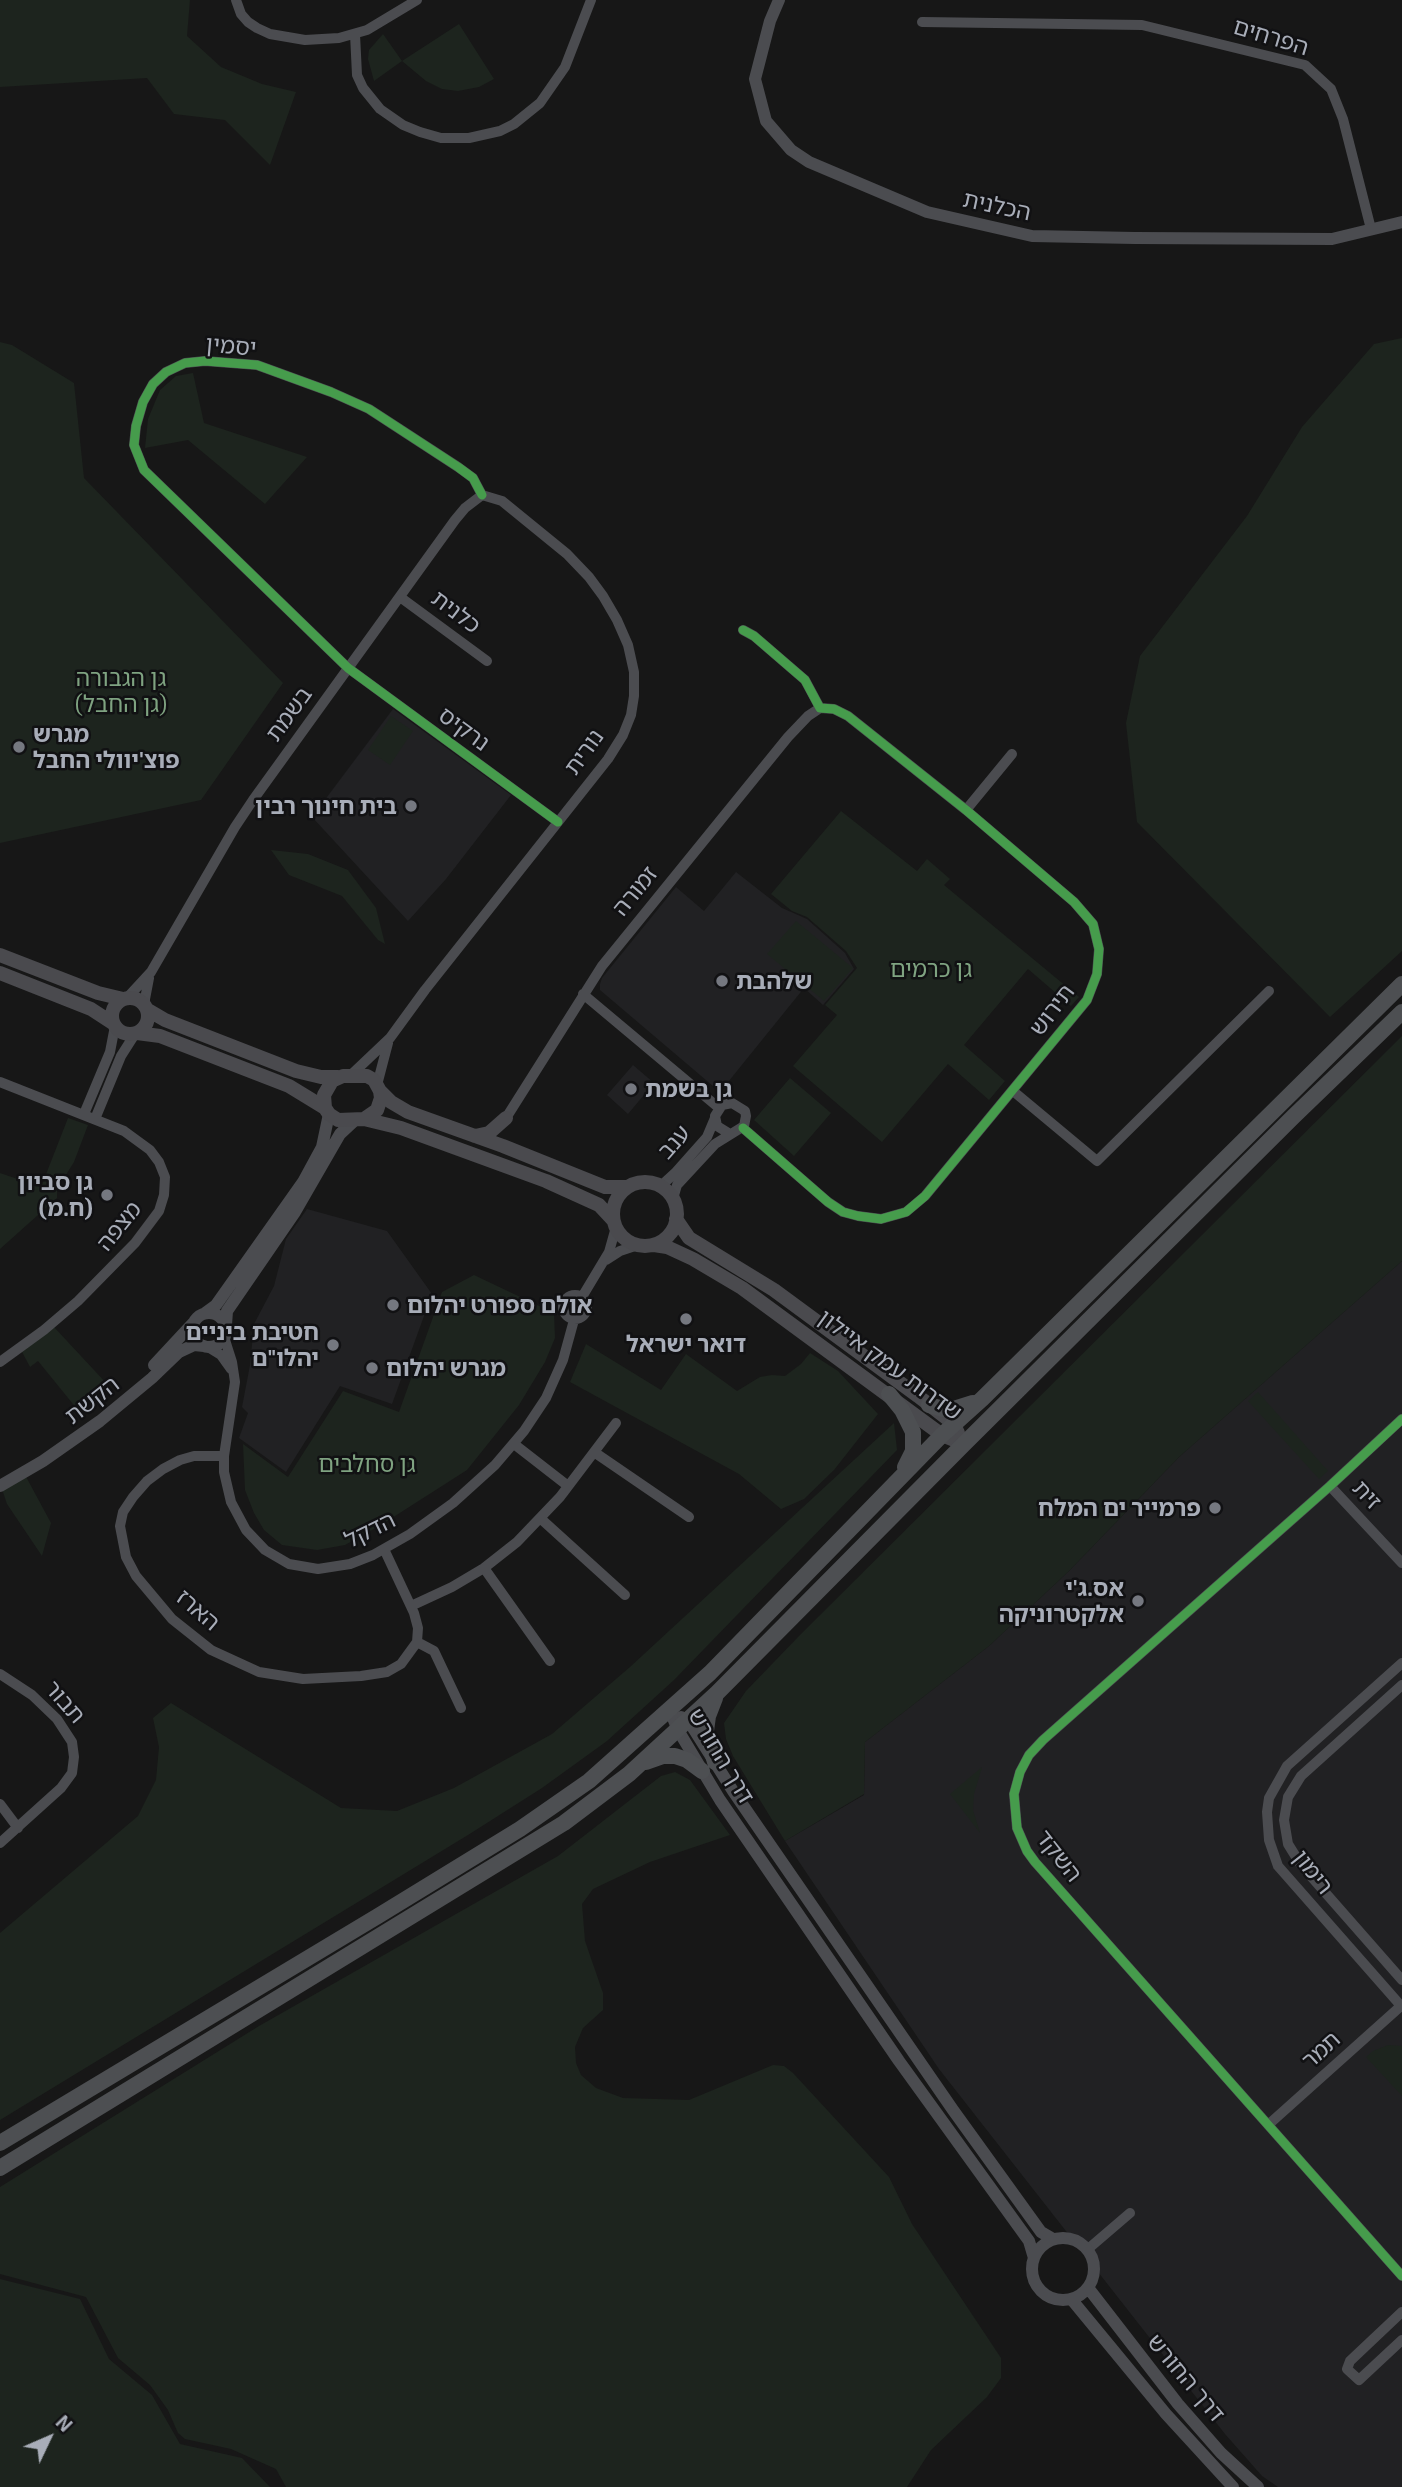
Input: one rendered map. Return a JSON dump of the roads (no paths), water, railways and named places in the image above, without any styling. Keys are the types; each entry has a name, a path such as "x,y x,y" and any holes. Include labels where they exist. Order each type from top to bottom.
{"main road":[{"path":"0,955 98,993 125,999 136,998 165,1020 296,1071 321,1077 367,1076 391,1102 408,1112 605,1187 627,1188 642,1182 653,1184 667,1191 673,1199 676,1219 668,1235 654,1245 638,1245 627,1240 599,1205 546,1181 401,1128 359,1119 338,1120 310,1097 289,1086 170,1040 124,1034 91,1009 0,973"},
{"path":"0,2143 520,1829 589,1781 710,1673 948,1430 1402,984"},
{"path":"114,1025 114,1007 125,999"},
{"path":"136,1034 148,1022 147,1008"},
{"path":"0,2168 564,1823 638,1766 717,1692 1402,1012"},
{"path":"327,1111 324,1095 327,1087 345,1076"},
{"path":"359,1119 377,1110 381,1098 378,1088"},
{"path":"472,1136 489,1133 506,1118"},
{"path":"506,1118 503,1136 510,1149"},
{"path":"615,1223 615,1202 627,1188"},
{"name":"שדרות עמק איילון","path":"676,1219 690,1238 774,1290 929,1405 948,1430"},
{"name":"שדרות עמק איילון","path":"654,1245 667,1247 693,1259 742,1288 889,1394 948,1430 964,1444"},
{"path":"889,1394 902,1410 913,1432 913,1451 901,1477"},
{"path":"929,1405 954,1409 982,1399"},
{"path":"638,1766 663,1756 675,1756 708,1767 706,1731 708,1716 717,1692"}],"street":[{"path":"236,0 241,14 248,22 270,34 305,40 355,34 383,22 417,0"},
{"path":"355,34 357,75 363,88 380,109 403,125 420,132 441,138 469,138 500,131 514,124 540,103 565,67 592,0"},
{"name":"הכלנית","path":"779,0 770,21 755,79 766,121 791,150 809,162 927,212 1032,236 1332,239 1402,222"},
{"name":"הפרחים","path":"922,22 1142,25 1305,65 1331,89 1343,119 1371,229"},
{"name":"יסמין","path":"348,668 144,470 134,445 143,402 153,384 166,372 185,363 205,361 257,365 286,374 369,409 473,478 482,495"},
{"name":"בשמת","path":"125,999 151,972 235,827 454,520 482,495"},
{"name":"נורית","path":"345,1076 390,1038 608,759 623,736 631,715 634,672 628,645 603,596 567,554 502,501 482,495"},
{"name":"כלנית","path":"400,597 486,662"},
{"path":"743,630 754,636 805,680 820,708"},
{"name":"נרקיס","path":"348,668 558,822"},
{"name":"תירוש","path":"743,1128 828,1202 852,1214 881,1219 905,1212 925,1196 1087,1000 1097,974 1098,942 1093,924 1074,902 966,810 848,716 834,709 820,708"},
{"name":"זמורה","path":"506,1118 602,965 788,737 808,716 820,708"},
{"path":"966,810 1012,754"},
{"name":"בשמת","path":"147,1008 146,991 151,972"},
{"path":"1013,1091 1097,1161 1269,991"},
{"path":"583,994 717,1112"},
{"path":"90,1117 110,1052 114,1025"},
{"path":"90,1117 121,1056 136,1034"},
{"name":"נורית","path":"378,1088 383,1056 390,1038"},
{"name":"מצפה","path":"0,1082 124,1131 150,1150 165,1177 164,1195 159,1211 128,1250 78,1301 0,1362"},
{"path":"727,1103 742,1107 746,1116 743,1128 730,1134 717,1126 717,1112 727,1103"},
{"name":"הקשת","path":"0,1477 56,1442 117,1397 147,1372 199,1318 216,1305 298,1190 322,1147 327,1111"},
{"name":"ענב","path":"653,1184 667,1181 699,1148 712,1128 717,1112"},
{"path":"206,1346 219,1343 226,1328 227,1311 295,1212 340,1134 359,1119"},
{"name":"ענב","path":"673,1199 682,1180 715,1144 730,1134"},
{"path":"582,1297 604,1262 612,1244 615,1223"},
{"path":"604,1262 620,1251 638,1245"},
{"path":"573,1295 582,1297 588,1310 582,1318 574,1320 566,1315 564,1303 573,1295"},
{"path":"226,1328 219,1316 199,1318 192,1332 194,1338 221,1355 234,1374"},
{"name":"הדקל","path":"226,1328 225,1340 234,1374 235,1391 224,1456 227,1487 237,1516 254,1540 276,1558 304,1567 335,1567 350,1564 384,1549 419,1528 486,1474 535,1416 555,1378 574,1320"},
{"name":"הקשת","path":"0,1486 91,1428 139,1390 179,1352 194,1345 206,1346"},
{"name":"השקד","path":"1402,1419 1042,1740 1029,1755 1014,1790 1017,1828 1035,1861 1402,2276"},
{"path":"411,1606 484,1568 517,1542 568,1486 616,1423"},
{"path":"514,1444 568,1486"},
{"path":"594,1452 689,1517"},
{"name":"הארז","path":"224,1456 194,1456 163,1469 147,1481 123,1512 120,1526 126,1557 136,1576 172,1619 192,1637 236,1663 259,1672 303,1679 335,1679 387,1672 401,1664 417,1642"},
{"name":"זית","path":"1330,1486 1402,1563"},
{"path":"540,1518 625,1595"},
{"path":"384,1549 411,1606 418,1628 417,1642 434,1651 461,1708"},
{"path":"484,1568 550,1661"},
{"name":"רימון","path":"1402,1663 1287,1766 1269,1798 1267,1812 1269,1840 1278,1866 1402,2006"},
{"name":"תבור","path":"0,1674 32,1695 57,1719 72,1742 74,1757 72,1773 61,1788 18,1828"},
{"name":"רימון","path":"1402,1685 1301,1776 1288,1797 1284,1820 1288,1844 1300,1865 1402,1980"},
{"name":"דרך החורש","path":"670,1711 683,1725 899,2061 1029,2241 1034,2258"},
{"name":"דרך החורש","path":"708,1767 1041,2232 1053,2239"},
{"path":"0,1804 18,1828 0,1843"},
{"name":"תמר","path":"1268,2125 1402,2006"},
{"path":"1088,2249 1130,2213"},
{"path":"1072,2238 1088,2249 1095,2269 1094,2279 1088,2289 1072,2300 1052,2299 1037,2286 1033,2277 1034,2258 1045,2243 1053,2239 1072,2238"},
{"name":"דרך החורש","path":"1088,2289 1178,2404 1221,2453 1258,2487"},
{"name":"דרך החורש","path":"1072,2300 1166,2414 1233,2487"},
{"path":"1402,2312 1350,2361 1347,2369 1359,2380 1402,2340"}],"place":[{"name":"מגרש פוצ'יוולי החבל","path":"19,747"},
{"name":"בית חינוך רבין","path":"411,806"},
{"name":"שלהבת","path":"722,981"},
{"name":"גן בשמת","path":"631,1089"},
{"name":"גן סביון (ח.מ)","path":"107,1195"},
{"name":"אולם ספורט יהלום","path":"393,1305"},
{"name":"דואר ישראל","path":"686,1319"},
{"name":"חטיבת ביניים יהלו\"ם","path":"333,1345"},
{"name":"מגרש יהלום","path":"372,1368"},
{"name":"פרמייר ים המלח","path":"1215,1508"},
{"name":"אס.ג'י אלקטרוניקה","path":"1138,1601"}],"park label":[{"name":"גן הגבורה (גן החבל)","path":"121,691"},
{"name":"גן כרמים","path":"931,969"},
{"name":"גן סחלבים","path":"367,1464"}]}
